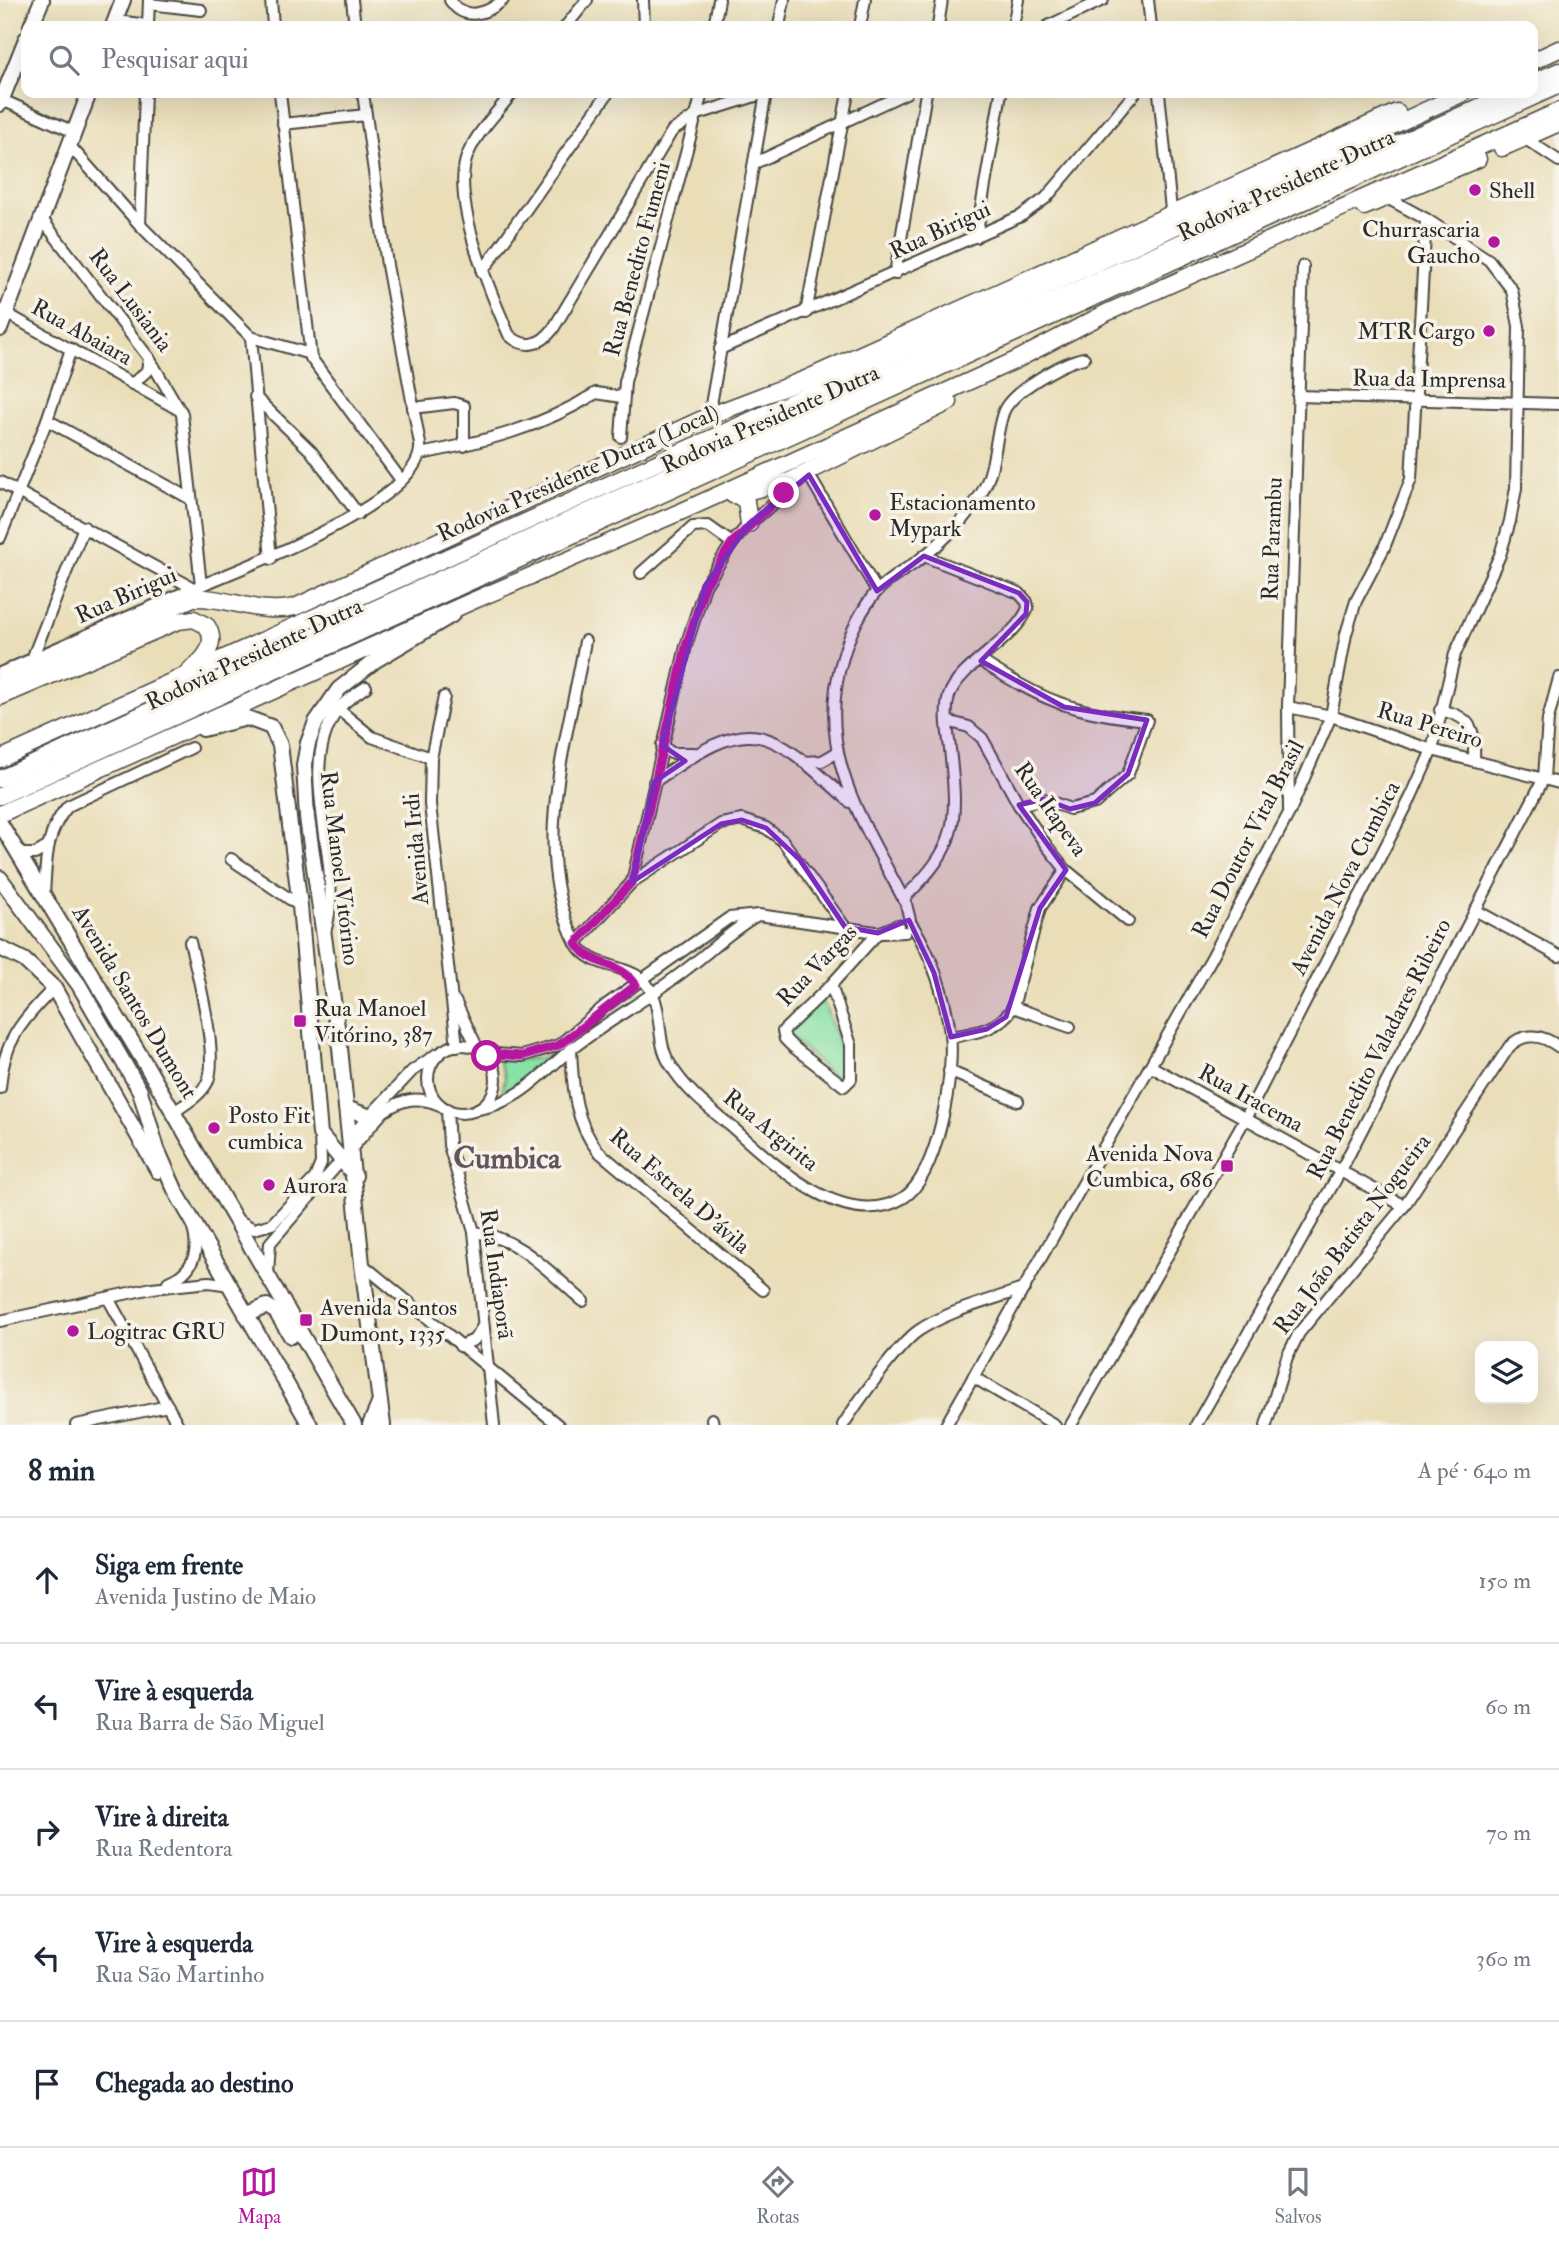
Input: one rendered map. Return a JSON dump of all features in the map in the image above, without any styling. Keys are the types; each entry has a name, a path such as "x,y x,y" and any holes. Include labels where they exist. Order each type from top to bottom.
{"highway":[{"path":"1538,59 1559,49"},
{"path":"1538,79 1559,71"},
{"name":"Rodovia Presidente Dutra","path":"1538,95 1559,85"},
{"path":"0,684 193,598 217,600 260,610 280,611 295,607 709,416 806,379 1120,239 1352,131 1410,108 1448,98"},
{"path":"1172,217 1451,98"},
{"path":"1172,217 1202,220 1487,98"},
{"name":"Rodovia Presidente Dutra","path":"0,779 1499,98"},
{"name":"Rodovia Presidente Dutra","path":"0,796 1530,98"},
{"name":"Rodovia Presidente Dutra","path":"0,814 470,602 687,509 1016,360 1106,313 1559,111"},
{"path":"1292,229 1303,229 1389,199 1559,123"},
{"name":"Rodovia Presidente Dutra (Local)","path":"0,759 1000,308 1172,217"},
{"path":"687,509 790,481 808,473 1085,332 1096,326 1106,313"},
{"path":"575,479 669,444 725,431"},
{"path":"735,494 746,501 749,524"},
{"path":"0,697 178,621 200,621 211,632 211,647 202,660 173,682"}],"main road":[{"path":"33,21 42,0"},
{"path":"115,21 123,0"},
{"path":"1,101 21,51"},
{"path":"0,329 3,312 87,98"},
{"name":"Rua Manoel Vitórino","path":"348,1149 346,1108 325,932 304,788 308,743 326,705 355,676 470,602"},
{"name":"Rua Manoel Vitórino","path":"155,744 234,719 247,718 271,727 280,745 300,905 320,1135"},
{"name":"Avenida Santos Dumont","path":"0,823 174,1112 337,1400 354,1425"},
{"name":"Avenida Santos Dumont","path":"0,878 79,985 140,1091 160,1158 176,1192 310,1425"},
{"path":"0,947 24,960 54,988 163,1181 176,1192"},
{"path":"346,1108 368,1116"},
{"path":"320,1135 348,1149 355,1176 362,1264 383,1425"},
{"path":"246,1315 261,1308 272,1309 311,1368 337,1400"},
{"path":"370,1425 380,1399"}],"street":[{"path":"271,0 273,21"},
{"path":"352,0 354,21"},
{"path":"450,0 462,12 474,14 486,13 503,0"},
{"path":"570,21 587,0"},
{"path":"643,0 644,21"},
{"path":"715,21 719,0"},
{"path":"780,21 784,0"},
{"path":"861,21 865,0"},
{"path":"939,21 942,0"},
{"path":"1014,21 1018,0"},
{"path":"1059,21 1103,0"},
{"path":"1148,0 1150,21"},
{"path":"148,21 149,2 201,10"},
{"path":"139,225 145,98"},
{"path":"280,98 310,354 315,366 401,480"},
{"path":"364,98 420,454 464,446 548,420 596,393 622,397"},
{"path":"508,98 468,153 465,164 468,213 482,272 509,335 523,344 544,340 672,131 698,114 749,98"},
{"path":"482,272 604,98"},
{"name":"Rua Benedito Fumeni","path":"621,437 622,397 701,98"},
{"path":"709,416 764,98"},
{"path":"806,313 847,98"},
{"path":"755,163 894,98"},
{"path":"895,274 925,98"},
{"path":"976,237 1000,98"},
{"name":"Rua Birigui","path":"720,349 895,274 1021,216 1046,198 1131,98"},
{"path":"1159,98 1172,217"},
{"path":"1,101 71,139 139,225 250,337 310,354"},
{"path":"283,124 366,116"},
{"path":"1524,138 1559,161"},
{"path":"1407,191 1410,209"},
{"path":"1389,199 1426,219"},
{"name":"Rua Lusiania","path":"41,218 149,358 181,411"},
{"name":"Avenida Nova Cumbica","path":"1071,1425 1245,1119 1412,797 1432,750 1455,654 1500,555 1516,488 1517,306 1512,289 1489,260 1426,219"},
{"name":"Rua Doutor Vital Brasil","path":"946,1425 1152,1067 1289,813 1331,716 1346,634 1356,601 1384,548 1411,479 1413,400 1426,219"},
{"name":"Rua Parambu","path":"1289,813 1288,708 1303,266"},
{"name":"Rua Abaiara","path":"3,312 181,411"},
{"path":"250,337 271,558"},
{"path":"0,538 47,420 71,349"},
{"path":"132,384 147,370 149,358"},
{"path":"1066,870 1040,908 1013,1007 998,1024 970,1034 951,1037 924,948 906,925 904,902 854,806 843,776 836,753 833,700 840,665 852,632 877,591 924,556 962,519 981,495 995,456 1003,411 1010,401 1055,369 1084,358"},
{"name":"Rua da Imprensa","path":"1298,396 1559,404"},
{"path":"255,397 311,452 358,514"},
{"path":"413,408 454,403 464,406 464,446"},
{"path":"181,411 197,587"},
{"path":"47,420 191,499"},
{"name":"Rua Birigui","path":"0,673 197,587 271,558 358,514 401,480 420,454"},
{"path":"632,882 694,615 711,576 732,543 749,524 808,473 877,591"},
{"path":"0,482 197,587"},
{"path":"641,573 693,527 708,526 732,543"},
{"path":"32,659 84,527"},
{"path":"904,902 942,853 952,833 956,800 947,721 950,694 955,685 1026,614 1027,602 1019,593 924,556"},
{"path":"585,641 553,816 562,904 576,943 593,959 637,973 640,982"},
{"path":"981,661 1035,695 1064,707 1091,714 1147,720 1128,774 1095,803 1070,809 1044,799 1019,805"},
{"name":"Rua Benedito Valadares Ribeiro","path":"1196,1425 1340,1172 1544,778 1548,719 1559,678"},
{"path":"325,932 333,893 320,771 326,730 338,709 366,687"},
{"name":"Avenida Irdi","path":"444,697 431,758 432,838 457,1046"},
{"name":"Rua Pereiro","path":"1288,708 1331,716 1432,750 1559,783"},
{"path":"338,709 372,737 431,758"},
{"path":"1440,710 1456,713 1469,723 1474,737 1474,761"},
{"name":"Rua Itapeva","path":"947,721 970,727 986,742 998,771 1019,805 1066,870 1128,921"},
{"path":"654,782 696,753 736,735 758,736 776,742 827,780 854,806"},
{"path":"662,745 671,753 696,753"},
{"path":"44,895 47,847 55,823 68,806 191,748"},
{"path":"803,762 822,761 836,753"},
{"path":"827,780 843,776"},
{"path":"576,943 632,882 721,824 742,820 766,828 783,841 845,927"},
{"path":"19,854 35,854 47,847"},
{"path":"231,859 300,905"},
{"path":"827,925 832,908"},
{"path":"1475,910 1559,956"},
{"path":"348,1149 368,1116 421,1063 457,1046 522,1056 559,1045 721,922 739,915 759,915 878,933 906,925"},
{"path":"269,1278 267,1260 270,1243 348,1149 395,1103 414,1098 465,1112 512,1099 548,1072 571,1050 759,915"},
{"name":"Rua Vargas","path":"831,985 851,1045 852,1074 847,1084 838,1084 792,1046 783,1035 785,1027 831,985 878,933"},
{"path":"174,1112 201,1091 211,1070 200,983 190,942"},
{"name":"Rua Argirita","path":"640,982 648,994 657,1018 666,1058 684,1084 782,1171 808,1189 842,1202 880,1205 905,1197 915,1188 937,1136 949,1071 951,1037"},
{"path":"0,1088 2,1052 18,1028 54,988"},
{"name":"Avenida Irdi","path":"453,999 481,1051"},
{"path":"1013,1007 1070,1027"},
{"name":"Rua João Batista Nogueira","path":"1266,1425 1287,1357 1298,1333 1404,1206 1509,1047 1526,1036 1557,1041"},
{"name":"Rua Estrela D'ávila","path":"571,1050 577,1112 585,1135 598,1151 763,1290"},
{"path":"442,1051 431,1065 428,1075 432,1095 443,1107"},
{"path":"478,1109 490,1098 496,1077 493,1065 481,1051"},
{"name":"Rua Iracema","path":"1152,1067 1404,1206"},
{"path":"949,1071 1018,1101"},
{"path":"548,1072 572,1077"},
{"name":"Rua Indiaporã","path":"443,1107 474,1232 491,1370 494,1425"},
{"path":"447,1131 465,1112"},
{"name":"Rua Manoel Vitórino","path":"235,1218 254,1229 272,1224 319,1170 320,1135"},
{"path":"0,1321 108,1298 178,1278 191,1264 197,1248 192,1223"},
{"path":"474,1232 496,1236 515,1245 583,1301"},
{"path":"362,1264 558,1425"},
{"path":"152,1287 209,1282 230,1285"},
{"path":"366,1289 388,1286"},
{"path":"843,1425 858,1401 916,1332 953,1313 1025,1288"},
{"path":"108,1298 178,1425"},
{"path":"460,1346 474,1340 484,1325"},
{"path":"973,1377 1055,1425"},
{"path":"76,1425 167,1406"}],"highlighted area":[{"path":"809,475 877,591 924,556 1019,593 1027,602 1026,614 981,661 1064,707 1147,720 1128,774 1095,803 1070,809 1044,799 1019,805 1066,870 1040,908 1006,1017 987,1029 951,1037 934,973 909,920 878,933 845,927 800,860 766,828 742,820 721,824 632,882 654,782 685,761 662,745 705,586 749,524"}],"green space":[{"path":"637,988 640,993 626,1001 531,1078 501,1098 505,1077 498,1059 533,1059 553,1053"},
{"path":"821,1002 825,1005 843,1057 837,1080 787,1033"}],"place":[{"name":"Shell","path":"1475,190"},
{"name":"Churrascaria Gaucho","path":"1494,242"},
{"name":"MTR Cargo","path":"1489,331"},
{"name":"Estacionamento Mypark","path":"875,515"},
{"name":"Rua Manoel Vitórino, 387","path":"300,1021"},
{"name":"Posto Fit cumbica","path":"214,1128"},
{"name":"Avenida Nova Cumbica, 686","path":"1227,1166"},
{"name":"Aurora","path":"269,1185"},
{"name":"Avenida Santos Dumont, 1335","path":"306,1320"},
{"name":"Logitrac GRU","path":"73,1331"}],"district":[{"name":"Cumbica","path":"507,1158"}],"route":[{"path":"487,1056 484,1053 522,1056 559,1045 606,1005 636,985 626,971 593,959 576,943 632,882 686,646 705,586 732,543 784,493"}]}
